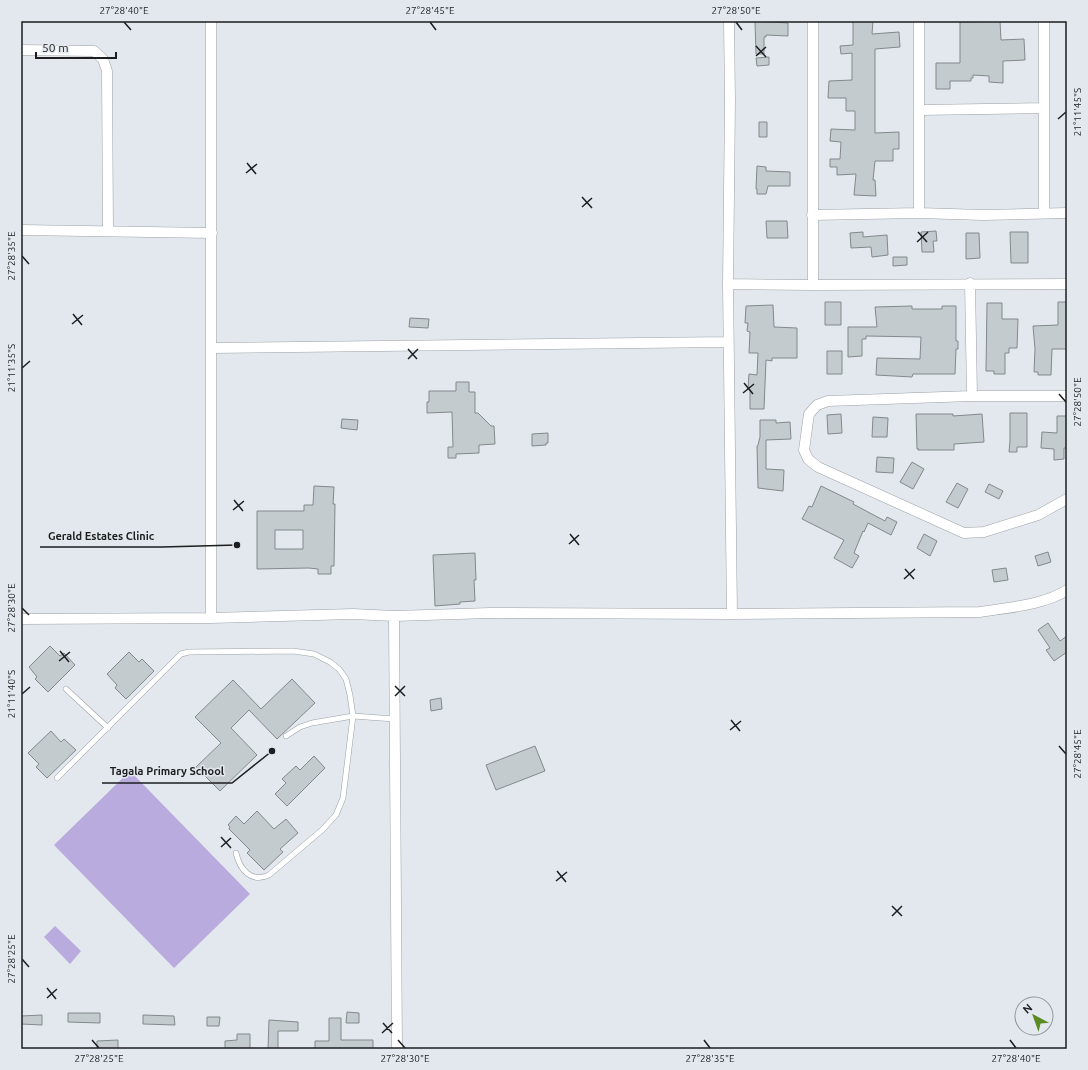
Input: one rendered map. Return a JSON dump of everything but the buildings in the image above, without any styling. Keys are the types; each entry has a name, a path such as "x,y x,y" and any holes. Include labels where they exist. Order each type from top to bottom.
{"street":[{"path":"211,21 211,618"},
{"path":"729,21 730,102 728,342 732,614"},
{"path":"813,21 813,285"},
{"path":"919,21 919,213"},
{"path":"1044,21 1044,213"},
{"path":"21,50 94,51 103,59 107,71 108,231"},
{"path":"919,110 1044,108"},
{"path":"812,215 919,213 983,215 1044,213 1067,214"},
{"path":"21,230 212,233"},
{"path":"728,284 1067,284"},
{"path":"970,284 972,396"},
{"path":"212,348 728,342"},
{"path":"1067,396 972,396 828,401 817,405 810,414 804,450 808,459 818,467 964,533 984,532 1038,515 1067,499"},
{"path":"21,619 211,618 353,614 394,616 490,613 732,614 980,612 1015,607 1066,593"},
{"path":"394,616 397,1049"}],"lane":[{"path":"57,778 181,654 189,652 293,651 314,654 330,662 339,669 346,679 350,695 353,716 343,798 336,815 322,830 269,875 261,878 252,877 245,872 236,853"},
{"path":"66,689 108,728"},
{"path":"286,736 300,727 312,723 353,716 394,719"}],"shaded area":[{"path":"130,771 250,894 174,968 54,845"},
{"path":"55,926 81,951 70,964 44,937"}],"place":[{"name":"Gerald Estates Clinic","path":"237,545"},
{"name":"Tagala Primary School","path":"272,751"}]}
